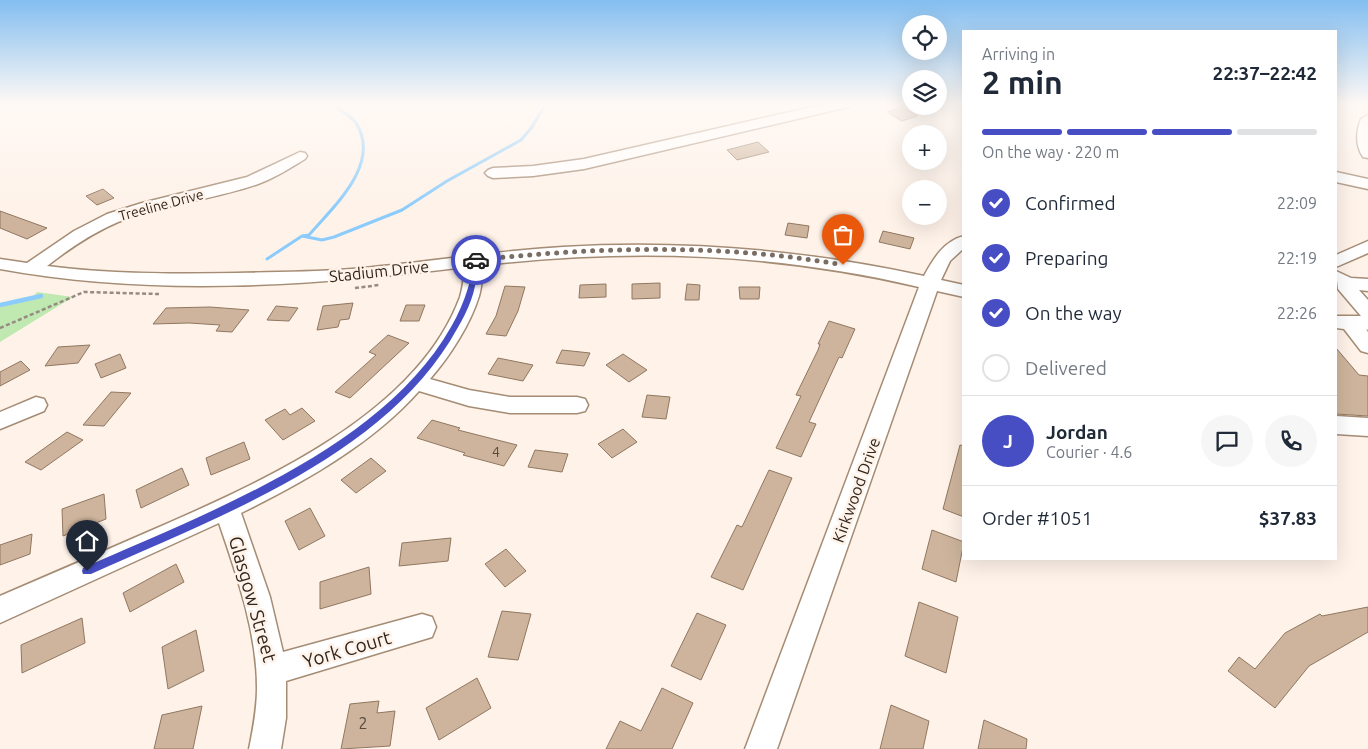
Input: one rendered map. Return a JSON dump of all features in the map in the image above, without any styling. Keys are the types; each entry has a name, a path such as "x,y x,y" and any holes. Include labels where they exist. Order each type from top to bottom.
{"street":[{"path":"493,172 533,172 584,164 697,138"},
{"path":"1364,138 1368,154"},
{"name":"Treeline Drive","path":"29,270 80,234 107,220 146,207 253,180 300,156"},
{"path":"1337,177 1368,184"},
{"name":"Kirkwood Drive","path":"761,749 930,283 938,263 948,252 962,242"},
{"path":"1337,262 1368,246"},
{"name":"Stadium Drive","path":"0,264 29,270 95,278 154,280 300,278 373,273 476,260 592,251 696,250 828,262 962,291"},
{"path":"0,610 226,509 277,484 328,453 356,433 407,391 436,358 456,326 472,287 476,260"},
{"path":"1342,281 1368,285"},
{"path":"1342,281 1368,312"},
{"path":"1351,322 1368,346"},
{"path":"414,382 469,398 510,405 577,405"},
{"path":"0,421 36,404"},
{"path":"1337,425 1368,427"},
{"name":"Glasgow Street","path":"226,509 257,601 270,648 273,670 270,721 265,749"},
{"name":"York Court","path":"273,670 422,627"}],"green space":[{"path":"37,292 73,297 0,342 0,306 32,298"}],"building":[{"path":"758,142 769,152 737,160 727,150"},
{"path":"103,189 114,198 97,205 86,196"},
{"path":"0,211 47,228 27,239 0,228"},
{"path":"788,223 809,226 807,238 785,235"},
{"path":"883,231 914,238 910,249 879,242"},
{"path":"660,283 660,298 632,299 632,284"},
{"path":"606,284 606,297 579,298 580,285"},
{"path":"687,284 700,285 699,300 685,300"},
{"path":"505,286 525,287 518,311 506,336 486,334 496,316"},
{"path":"739,287 760,287 759,299 740,299"},
{"path":"353,303 349,319 340,320 338,327 317,330 323,306"},
{"path":"406,305 425,305 419,321 400,321"},
{"path":"276,306 298,308 289,321 267,320"},
{"path":"210,307 249,310 232,332 216,331 220,325 189,323 153,324 166,308"},
{"path":"829,321 855,329 842,358 839,357 809,422 816,424 801,457 776,448 801,396 796,395 818,350 820,344 818,344"},
{"path":"388,335 409,343 350,398 335,392 376,355 369,352"},
{"path":"90,345 78,363 45,366 58,347"},
{"path":"1337,349 1359,375 1368,376 1368,416 1337,414"},
{"path":"562,350 590,353 584,366 556,363"},
{"path":"120,354 126,368 101,378 95,364"},
{"path":"623,354 647,370 629,382 606,365"},
{"path":"498,358 533,365 523,381 488,374"},
{"path":"21,361 30,370 0,386 0,372"},
{"path":"111,392 131,393 104,426 83,425"},
{"path":"647,395 670,397 666,419 642,417"},
{"path":"302,408 315,421 283,440 265,420 285,409 290,415"},
{"path":"432,420 460,428 458,430 517,445 504,466 463,455 465,453 417,438"},
{"path":"623,429 637,442 612,458 598,444"},
{"path":"67,432 83,440 41,470 25,462"},
{"path":"244,442 250,459 211,475 206,458"},
{"path":"960,445 962,446 962,516 943,509"},
{"path":"535,450 568,454 562,472 528,467"},
{"path":"371,458 386,471 356,493 341,480"},
{"path":"182,468 189,485 141,508 136,490"},
{"path":"769,470 792,478 743,590 711,577 737,525 742,527"},
{"path":"104,494 106,519 63,536 62,509"},
{"path":"310,508 325,536 299,550 285,521"},
{"path":"932,530 962,541 962,552 956,582 922,569"},
{"path":"32,534 30,554 0,565 0,545"},
{"path":"451,538 448,561 399,566 402,543"},
{"path":"506,549 526,571 505,587 485,564"},
{"path":"176,564 184,582 130,612 123,593"},
{"path":"369,567 371,594 320,609 320,582"},
{"path":"919,602 958,617 946,673 905,656"},
{"path":"1368,607 1368,632 1309,666 1275,708 1228,671 1239,657 1255,669 1285,633 1320,614 1322,616"},
{"path":"502,611 531,614 518,660 488,657"},
{"path":"697,613 726,625 701,680 671,666"},
{"path":"82,618 85,643 22,673 21,645"},
{"path":"196,630 204,671 168,689 162,647"},
{"path":"477,678 491,708 439,740 426,708"},
{"path":"662,688 693,703 672,749 606,749 620,721 641,731"},
{"path":"379,701 377,713 395,711 390,746 341,749 350,704"},
{"path":"891,705 929,721 923,749 880,749"},
{"path":"202,706 193,749 154,749 162,715"},
{"path":"984,720 1027,739 1026,749 978,749"}],"waterway":[{"path":"302,236 309,235 351,184 359,169 363,154 362,138"},
{"path":"302,236 322,240 334,237 402,210 447,181 523,138"},
{"path":"267,259 302,236"},
{"path":"0,305 41,296"}],"way so far":[{"path":"476,260 592,251 696,250 802,259 843,265"}],"route":[{"path":"87,571 256,495 328,453 356,433 407,391 436,358 456,326 465,307 472,287 476,260"}]}
